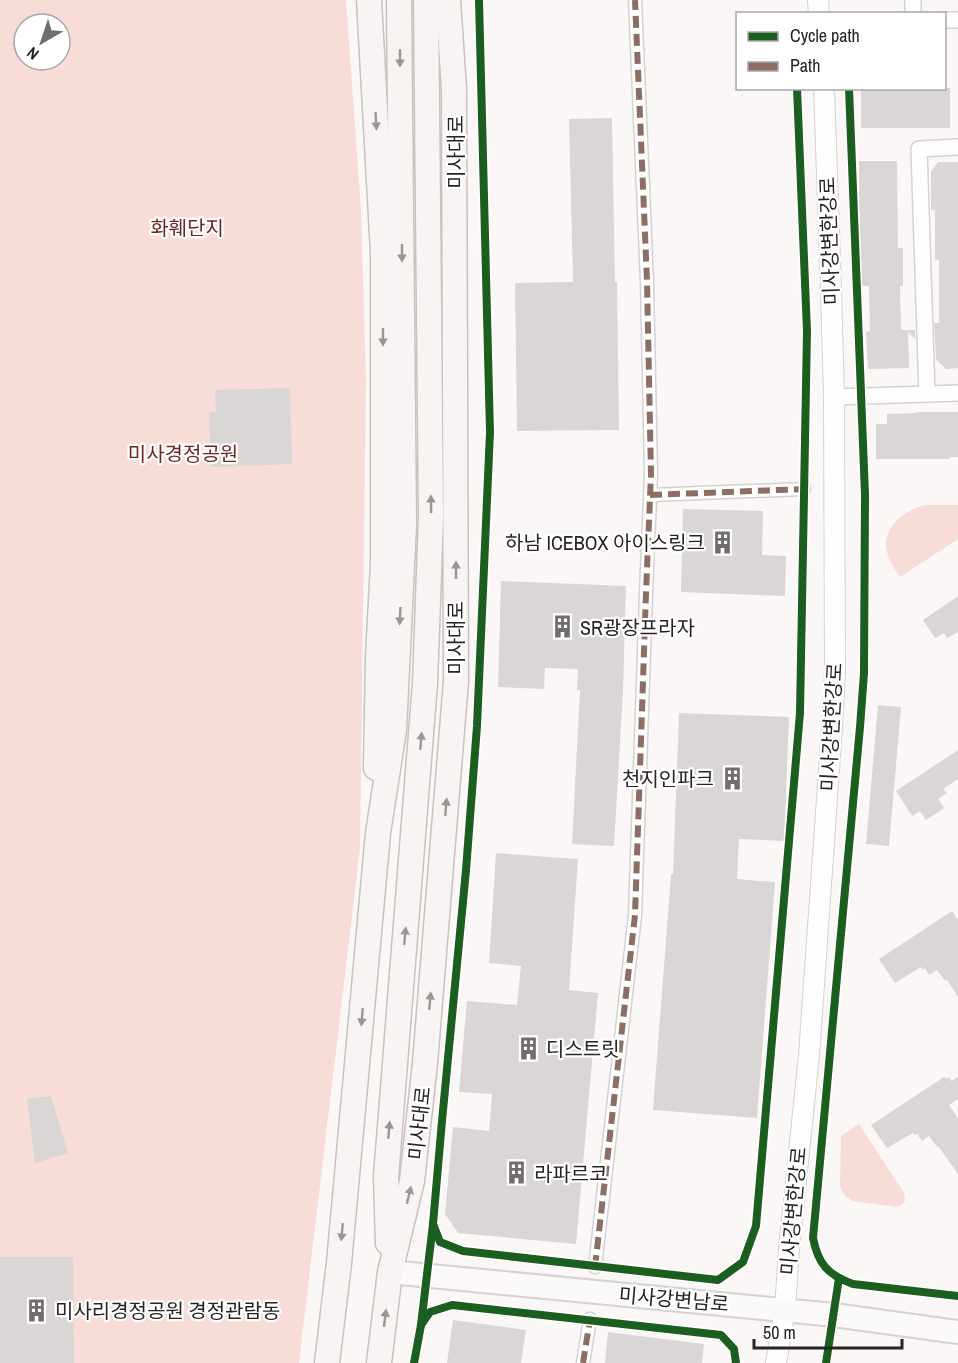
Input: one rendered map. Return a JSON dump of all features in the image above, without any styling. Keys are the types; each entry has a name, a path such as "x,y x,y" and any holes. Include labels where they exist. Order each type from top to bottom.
{"main road":[{"path":"369,0 383,253 383,564 378,657 376,772 378,833"},
{"path":"327,1363 340,1251 378,833 394,730 404,524 399,0"},
{"name":"미사대로","path":"390,1272 386,1177 425,683 431,517 426,0"},
{"name":"미사대로","path":"379,1363 390,1272 412,1180 425,1063 456,681 454,89 448,0"},
{"name":"미사강변남로","path":"390,1272 834,1315 958,1332"}],"street":[{"path":"595,1267 635,915 651,474 647,281 635,0"},
{"name":"미사강변한강로","path":"776,1363 785,1310 809,1054 835,669 834,397 824,90"},
{"path":"927,394 919,149 958,147"},
{"path":"834,397 958,393"},
{"path":"650,495 804,489"},
{"path":"583,1363 590,1319"}],"green space":[{"name":"미사경정공원","path":"0,0 346,0 361,210 366,379 360,848 299,1363 0,1363"},
{"path":"924,505 958,505 958,539 900,577 888,556 887,535 902,516"},
{"path":"859,1124 904,1193 905,1201 900,1206 853,1201 845,1196 840,1186 841,1136"}],"building":[{"path":"950,88 950,128 861,128 861,90 946,90"},
{"path":"612,118 619,430 517,431 515,283 573,282 569,119"},
{"path":"859,161 897,161 898,248 903,248 903,286 900,286 901,330 915,330 915,339 908,332 909,368 868,369 866,332 870,331 869,286 860,286"},
{"path":"938,162 958,162 958,368 946,369 936,359 934,323 939,323 939,260 935,260 935,210 931,210 931,172"},
{"path":"290,388 292,464 211,467 209,412 216,412 215,390"},
{"path":"958,412 958,457 950,457 950,459 876,459 876,424 887,424 887,414"},
{"name":"하남 ICEBOX 아이스링크","path":"683,509 763,511 762,555 786,556 785,596 681,592"},
{"name":"SR광장프라자","path":"501,581 626,586 623,691 614,846 572,844 580,690 577,690 578,669 545,668 544,689 498,687"},
{"path":"958,596 958,632 947,638 944,633 935,638 923,620"},
{"path":"878,705 901,707 889,846 866,844"},
{"path":"679,713 789,717 784,841 739,839 737,879 775,882 757,1118 653,1110 671,874 673,874"},
{"path":"958,750 958,779 943,789 947,793 938,799 944,808 926,820 920,811 912,816 896,791"},
{"path":"496,853 578,859 569,990 598,993 576,1244 458,1233 445,1214 453,1127 489,1131 492,1094 459,1092 467,1001 517,1005 521,966 489,963"},
{"path":"952,911 958,920 958,997 937,970 929,975 925,968 922,970 921,967 895,983 879,959"},
{"path":"944,1077 946,1079 949,1077 951,1081 958,1077 958,1099 949,1105 958,1118 958,1174 929,1136 922,1141 917,1134 913,1133 887,1148 871,1125"},
{"path":"51,1096 68,1153 35,1163 27,1099"},
{"name":"미사리경정공원 경정관람동","path":"0,1257 73,1257 74,1363 0,1363"},
{"path":"453,1320 526,1330 521,1363 447,1363"},
{"path":"608,1332 704,1344 702,1363 605,1363"}],"marked path":[{"path":"595,1267 635,915 651,474 647,281 635,0"},
{"path":"650,495 804,489"},
{"path":"583,1363 590,1319"}],"cycle path":[{"path":"414,1363 433,1224 477,726 490,432 479,0"},
{"path":"433,1224 440,1242 463,1251 718,1280 743,1262 756,1226 800,713 807,331 797,90"},
{"path":"849,90 865,495 864,673 813,1238 821,1262 837,1277 853,1284 958,1296"},
{"path":"826,1363 839,1278"},
{"path":"421,1325 430,1312 452,1305 721,1335 734,1349 736,1363"}],"place":[{"name":"하남 ICEBOX 아이스링크","path":"723,542"},
{"name":"SR광장프라자","path":"562,627"},
{"name":"천지인파크","path":"732,778"},
{"name":"디스트릿","path":"528,1048"},
{"name":"라파르코","path":"516,1173"},
{"name":"미사리경정공원 경정관람동","path":"37,1310"}],"park label":[{"name":"화훼단지","path":"187,227"}]}
